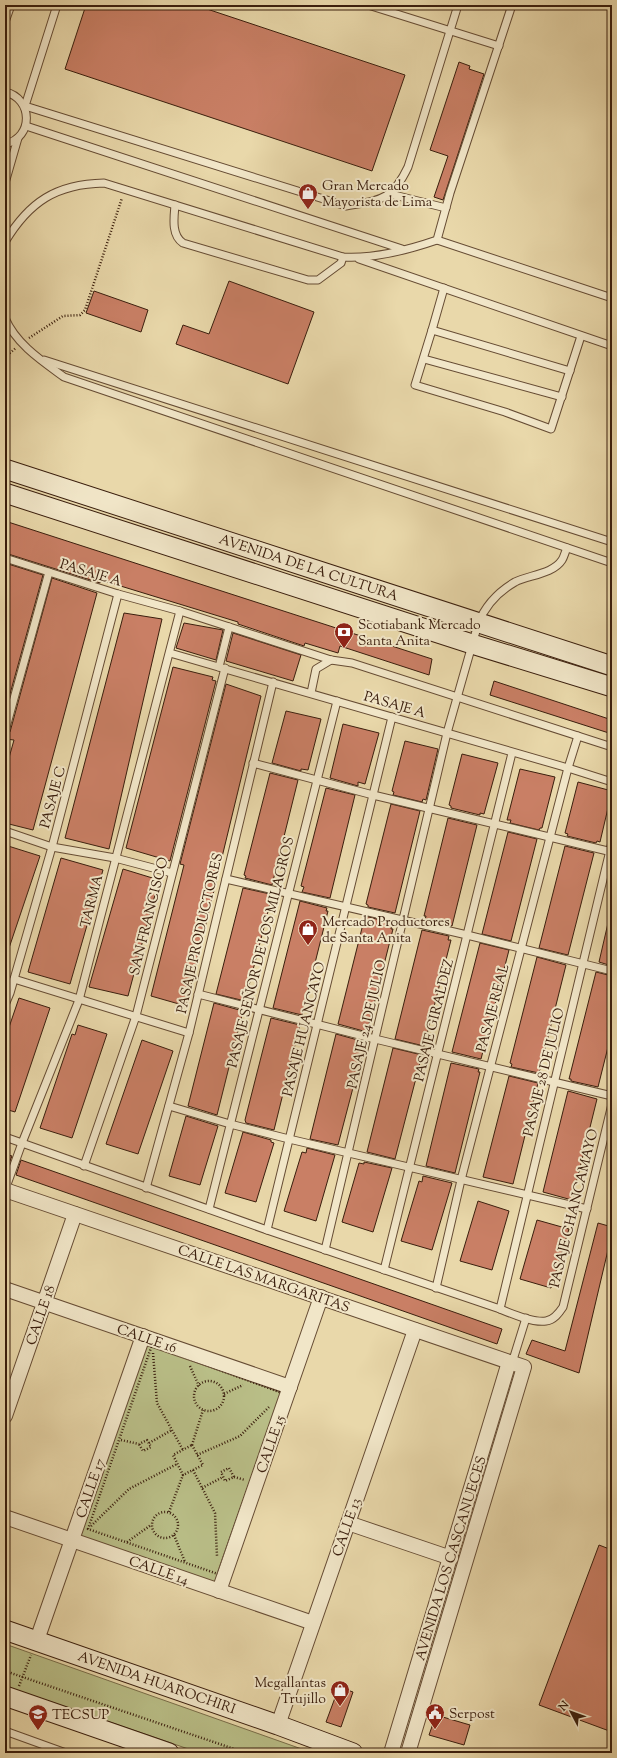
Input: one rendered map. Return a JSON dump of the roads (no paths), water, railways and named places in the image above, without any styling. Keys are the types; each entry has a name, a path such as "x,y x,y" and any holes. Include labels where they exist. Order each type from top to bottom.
{"main road":[{"name":"AVENIDA DE LA CULTURA","path":"5,469 165,519 478,624 612,666"},
{"name":"AVENIDA DE LA CULTURA","path":"5,493 472,644 612,687"},
{"name":"AVENIDA HUAROCHIRI","path":"5,1630 278,1725 353,1753"},
{"path":"9,1698 169,1753"}],"street":[{"name":"CALLE LAS MARGARITAS","path":"5,1190 515,1364"},
{"name":"CALLE 18","path":"5,1416 75,1214"},
{"name":"CALLE 16","path":"5,1289 286,1390"},
{"name":"CALLE 15","path":"219,1591 286,1390 321,1297"},
{"name":"CALLE 13","path":"278,1725 415,1330"},
{"name":"CALLE 17","path":"37,1640 72,1540 148,1341"},
{"name":"AVENIDA LOS CASCANUECES","path":"391,1753 491,1422 515,1364"},
{"name":"AVENIDA LOS CASCANUECES","path":"408,1753 505,1427 515,1364"},
{"path":"491,1422 505,1427"},
{"path":"474,1480 488,1484"},
{"name":"CALLE 14","path":"5,1517 313,1623"},
{"path":"348,1523 451,1558"},
{"path":"419,1660 434,1665"}],"lane":[{"path":"5,22 10,5"},
{"path":"5,183 18,138 26,126 27,120 25,106 57,5"},
{"path":"368,5 499,46"},
{"path":"5,92 16,96 25,106 346,206 377,201 390,194 400,183 408,167 458,5"},
{"path":"437,240 512,5"},
{"path":"26,126 404,249"},
{"path":"5,144 18,138"},
{"path":"5,242 15,225 29,210 48,197 65,188 83,184 104,183 343,257 357,258 404,249 437,240 612,298"},
{"path":"390,194 446,208"},
{"path":"176,205 174,224 180,241 183,243 308,280 318,280 341,263 343,257"},
{"path":"357,258 612,346"},
{"path":"444,288 415,385 505,412 549,429 552,428 581,336"},
{"path":"5,318 7,327 22,343 38,358 64,377 612,563"},
{"path":"432,330 570,371"},
{"path":"38,358 612,542"},
{"path":"424,359 562,397"},
{"name":"PASAJE 24 DE JULIO","path":"325,1250 447,733 478,624 483,610 494,598 514,582 555,567 562,560 567,548"},
{"name":"PASAJE A","path":"5,558 118,594 180,611 331,660 352,663 612,747"},
{"path":"5,731 49,572"},
{"name":"PASAJE C","path":"5,1005 8,992 14,979 52,847 118,594"},
{"name":"TARMA","path":"5,1190 22,1142 80,1000 115,858 180,611"},
{"name":"SAN FRANCISCO","path":"84,1166 136,1016 222,668 229,627"},
{"name":"PASAJE A","path":"170,652 612,782"},
{"path":"311,693 316,669 331,660"},
{"name":"PASAJE PRODUCTORES","path":"146,1188 189,1033 273,682"},
{"name":"PASAJE SEÑOR DE LOS MILAGROS","path":"209,1209 337,701"},
{"name":"PASAJE HUANCAYO","path":"267,1230 392,717"},
{"name":"PASAJE REAL","path":"436,1288 461,1180 490,1067 568,768 578,736"},
{"name":"PASAJE GIRALDEZ","path":"384,1270 512,753"},
{"path":"253,763 429,808 611,852"},
{"path":"5,831 52,847 115,858 172,873"},
{"name":"PASAJE 28 DE JULIO","path":"500,1309 526,1195 611,852 612,842"},
{"path":"226,879 521,948 612,972"},
{"path":"14,979 189,1033"},
{"path":"198,994 375,1040 612,1096"},
{"name":"PASAJE CHANCAMAYO","path":"526,1318 546,1321 556,1316 563,1307 612,1104"},
{"path":"169,1106 289,1139 587,1209"},
{"path":"5,1137 146,1188 526,1318 515,1364"},
{"path":"5,1731 66,1753"}],"place":[{"name":"Gran Mercado Mayorista de Lima","path":"308,210"},
{"name":"Scotiabank Mercado Santa Anita","path":"344,649"},
{"name":"Mercado Productores de Santa Anita","path":"308,946"},
{"name":"Megallantas Trujillo","path":"340,1707"},
{"name":"Serpost","path":"435,1730"},
{"name":"TECSUP","path":"38,1731"}]}
